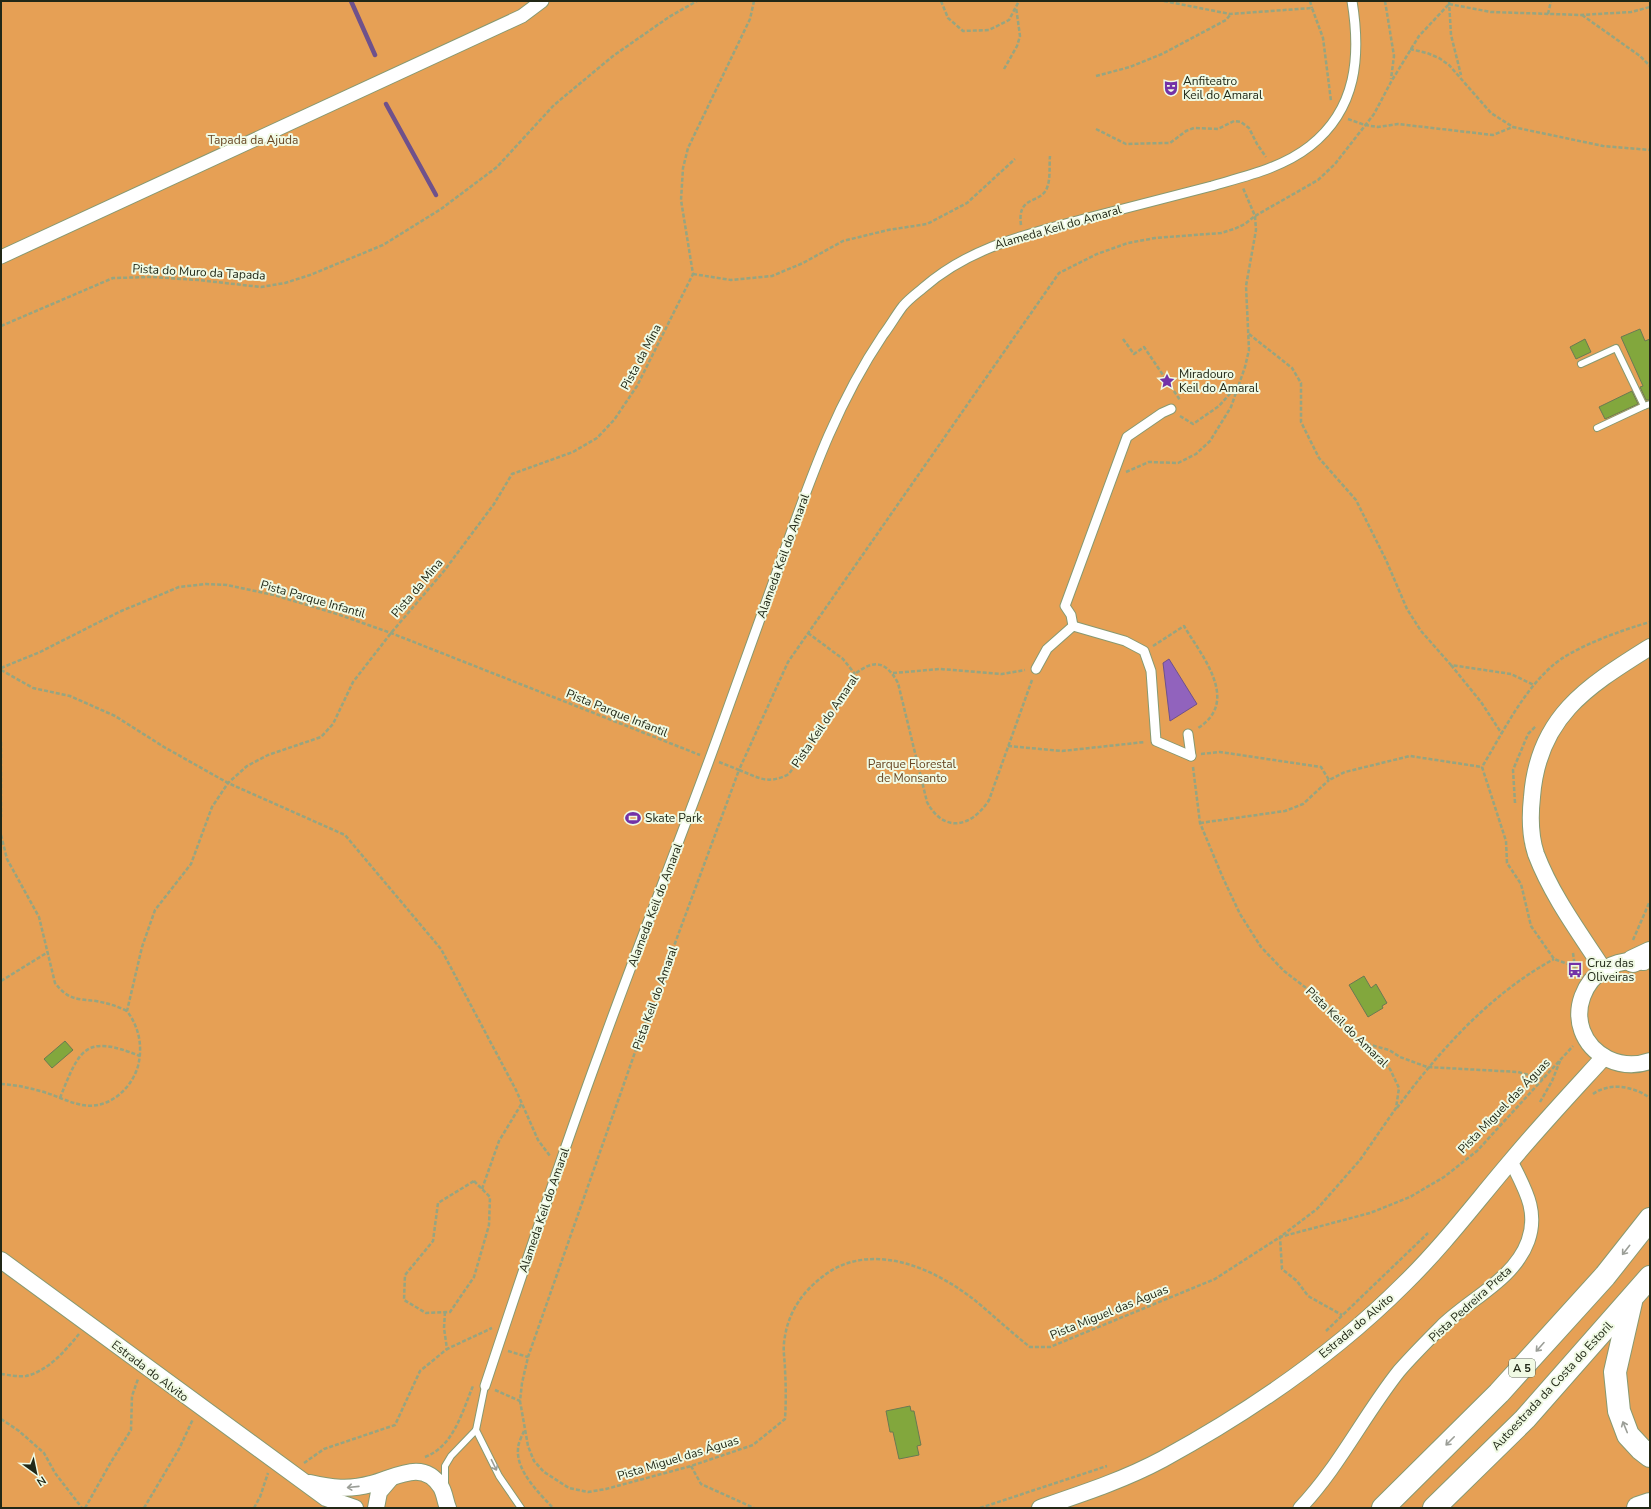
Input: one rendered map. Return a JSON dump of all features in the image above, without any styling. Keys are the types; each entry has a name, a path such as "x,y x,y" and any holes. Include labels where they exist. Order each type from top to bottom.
{"highway":[{"name":"A 5","path":"1383,1508 1499,1393 1605,1276 1650,1219"},
{"name":"Autoestrada da Costa do Estoril","path":"1434,1508 1524,1420 1650,1277"},
{"path":"1632,1299 1615,1372 1619,1411 1628,1435 1650,1456"},
{"path":"1638,1508 1650,1504"}],"street":[{"path":"1,257 522,16 542,1"},
{"name":"Alameda Keil do Amaral","path":"485,1386 558,1168 600,1051 710,759 822,448 860,369 905,304 934,279 971,255 1022,236 1274,167 1312,145 1326,131 1339,113 1349,93 1357,61 1357,32 1352,1"},
{"path":"1073,626 1071,615 1065,606 1127,437 1162,413 1171,410"},
{"path":"1073,626 1125,641 1144,651 1151,671 1156,741 1192,756"},
{"path":"1036,669 1047,649 1073,626"},
{"path":"1603,969 1556,895 1536,853 1531,831 1530,810 1533,775 1543,744 1565,712 1579,696 1607,674 1650,647"},
{"path":"1188,734 1192,756"},
{"path":"1641,955 1603,969 1595,976 1584,993 1580,1014 1581,1024 1589,1043 1604,1057 1621,1063 1649,1063"},
{"name":"Estrada do Alvito","path":"1040,1508 1139,1471 1164,1459 1236,1416 1328,1351 1359,1326 1406,1282 1604,1057"},
{"name":"Pista Pedreira Preta","path":"1300,1508 1339,1458 1400,1371 1442,1326 1477,1299 1517,1261 1528,1241 1532,1223 1530,1201 1511,1161"},
{"name":"Estrada do Alvito","path":"1,1260 276,1463 340,1488 370,1485 391,1478 399,1473 418,1472 435,1480 447,1504"},
{"name":"Estrada do Alvito","path":"299,1473 326,1498 355,1508"},
{"path":"376,1508 379,1492 384,1484 391,1478"}],"lane":[{"path":"1581,364 1616,348 1644,406"},
{"path":"1597,428 1650,404"},
{"path":"447,1504 445,1466 451,1456 476,1430 485,1386"},
{"path":"476,1430 499,1476 521,1508"}],"path":[{"name":"Pista do Muro da Tapada","path":"1,326 113,278 152,277 198,280 261,287 285,283 310,275 383,246 441,209 497,167 554,105 613,56 669,17 697,1"},
{"path":"754,1 750,20 688,148 683,168 681,200 693,274 731,280 772,276 803,263 843,241 888,230 927,224 966,203 1015,159"},
{"path":"941,1 948,18 963,31 989,30 1009,20 1019,1"},
{"path":"1164,1 1230,14 1312,8"},
{"path":"1310,1 1323,38 1330,97 1334,107 1339,113 1352,121 1378,127 1398,124 1493,135 1513,127"},
{"path":"1385,1 1394,56 1391,82"},
{"path":"1548,14 1551,1"},
{"path":"1449,2 1491,12 1582,15 1630,12 1650,7"},
{"path":"739,770 788,662 1059,273 1097,254 1128,243 1155,238 1221,233 1245,224 1255,216 1318,180 1335,164 1365,125 1384,98 1391,82 1410,49 1419,36 1449,2"},
{"path":"1449,2 1451,35 1461,77"},
{"path":"1004,69 1017,46 1020,36 1016,7"},
{"path":"1096,76 1130,67 1162,54 1226,20 1230,14"},
{"path":"1582,15 1640,56 1650,66"},
{"path":"1410,49 1439,58 1461,77 1491,112 1513,127 1603,146 1650,150"},
{"path":"1096,129 1126,144 1140,145 1170,143 1186,131 1194,128 1218,129 1234,121 1241,122 1249,128 1257,144 1274,167"},
{"path":"1022,236 1020,223 1022,210 1032,199 1046,192 1048,185 1050,156"},
{"path":"1114,470 1128,473 1148,462 1178,463 1196,454 1210,441 1231,407 1245,367 1249,350 1246,286 1255,244 1256,230 1255,216 1238,178"},
{"name":"Pista da Mina","path":"127,1011 142,947 155,910 191,864 212,807 228,783 247,766 268,755 321,737 332,724 353,682 391,633 444,571 494,504 512,474 532,465 573,452 597,438 614,420 638,386 693,274"},
{"path":"1249,334 1292,368 1301,383 1301,422 1319,458 1356,500 1386,560 1407,609 1421,631 1451,664 1481,702 1502,734"},
{"path":"1123,339 1134,354 1144,347 1176,394"},
{"path":"1193,424 1219,406 1238,385"},
{"name":"Pista Parque Infantil","path":"1,669 40,652 119,612 179,587 206,584 227,585 274,595 337,614 391,633 739,770"},
{"path":"1144,651 1184,626 1214,676 1218,687 1218,701 1213,713 1203,725 1188,734"},
{"path":"808,633 843,659 854,674"},
{"name":"Pista Keil do Amaral","path":"528,1357 640,1038 739,770 764,780 777,780 789,774 854,674 863,667 880,664 888,668 893,673"},
{"path":"1451,664 1511,674 1534,685"},
{"path":"1,669 33,688 70,696 116,716 164,747 228,783 345,835 441,949 471,1003 522,1102 538,1140 558,1168"},
{"path":"940,669 1002,674 1036,669 989,800 982,812 970,820 958,824 947,822 938,818 927,802 898,683 893,673 940,669"},
{"path":"1515,805 1513,770 1528,734 1538,723"},
{"path":"1008,746 1062,751 1156,741"},
{"path":"1,742 1,817"},
{"path":"1192,756 1220,752 1321,767 1329,780"},
{"name":"Pista Keil do Amaral","path":"1192,756 1200,823 1225,884 1240,914 1261,947 1284,970 1318,997 1335,1013 1353,1036 1366,1044 1390,1069 1399,1088 1396,1108 1360,1160 1317,1209 1280,1237"},
{"path":"1200,823 1285,812 1303,804 1329,780 1345,772 1410,756 1482,767"},
{"path":"1,835 7,859 39,917 55,983 61,991 80,1001 96,1001 113,1005 127,1011 134,1020 140,1037 140,1056 132,1079 126,1089 112,1100 96,1105 85,1105 21,1086 1,1084"},
{"path":"1641,955 1650,900"},
{"path":"1572,950 1576,967 1575,983"},
{"path":"1,981 48,952"},
{"path":"1396,1108 1427,1067 1506,990 1554,959"},
{"path":"636,1037 640,1038"},
{"path":"1572,1039 1574,1044"},
{"path":"1366,1044 1388,1050 1400,1057 1427,1067 1518,1072 1543,1079"},
{"path":"60,1098 74,1064 88,1049 110,1045 140,1056"},
{"name":"Pista Miguel das Águas","path":"528,1357 522,1382 520,1401 524,1430 534,1461 544,1472 569,1488 588,1492 606,1489 691,1466 754,1445 785,1419 784,1343 792,1316 797,1302 811,1285 834,1268 871,1258 896,1261 916,1267 944,1279 977,1302 1030,1347 1050,1347 1215,1278 1280,1237 1370,1213 1410,1197 1444,1177 1476,1151 1561,1059 1552,1082 1537,1108"},
{"path":"1586,1098 1598,1090 1616,1086 1641,1091 1650,1098"},
{"path":"482,1189 499,1140 522,1102"},
{"path":"474,1181 490,1197 489,1224 474,1277 450,1312 446,1312 426,1314 404,1300 405,1275 433,1241 438,1203 474,1181"},
{"path":"1322,1335 1434,1228"},
{"path":"1280,1237 1282,1269 1297,1282 1308,1296 1342,1315"},
{"path":"446,1312 444,1328 447,1349"},
{"path":"299,1473 324,1449 395,1425 420,1371 447,1349 507,1321"},
{"path":"1,1374 25,1376 43,1369 63,1353 88,1324"},
{"path":"498,1348 528,1357"},
{"path":"85,1508 131,1430 132,1396 143,1365"},
{"path":"419,1459 434,1454 450,1437 474,1382"},
{"path":"144,1508 179,1449 199,1407"},
{"path":"1,1419 20,1431 44,1453 56,1473 82,1508"},
{"path":"524,1430 518,1449 521,1466 539,1494 553,1508"},
{"path":"254,1508 260,1497 266,1475 276,1463"},
{"path":"980,1508 1110,1465"},
{"path":"691,1466 701,1484 754,1508"}],"green space":[{"name":"Parque Florestal de Monsanto","path":"1,1 1650,1 1650,1508 1,1508"}],"shaded area":[{"path":"1169,659 1197,704 1170,721 1163,663"}],"building":[{"path":"1640,329 1645,341 1650,339 1650,400 1646,400 1640,387 1643,386 1621,337"},
{"path":"1585,339 1591,352 1576,359 1570,347"},
{"path":"1632,391 1638,404 1605,419 1599,407"},
{"path":"1364,976 1371,988 1376,984 1387,1003 1382,1006 1383,1008 1368,1017 1349,985"},
{"path":"65,1041 73,1050 52,1068 44,1059"},
{"path":"910,1406 911,1411 914,1411 921,1445 917,1446 919,1455 899,1459 893,1432 890,1432 886,1411"}],"waterway":[{"path":"351,1 375,55"},
{"path":"386,104 436,195"}],"place":[{"name":"Anfiteatro Keil do Amaral","path":"1171,88"},
{"name":"Miradouro Keil do Amaral","path":"1167,381"},
{"name":"Skate Park","path":"633,818"},
{"name":"Cruz das Oliveiras","path":"1575,970"}],"park label":[{"name":"Tapada da Ajuda","path":"253,140"}]}
